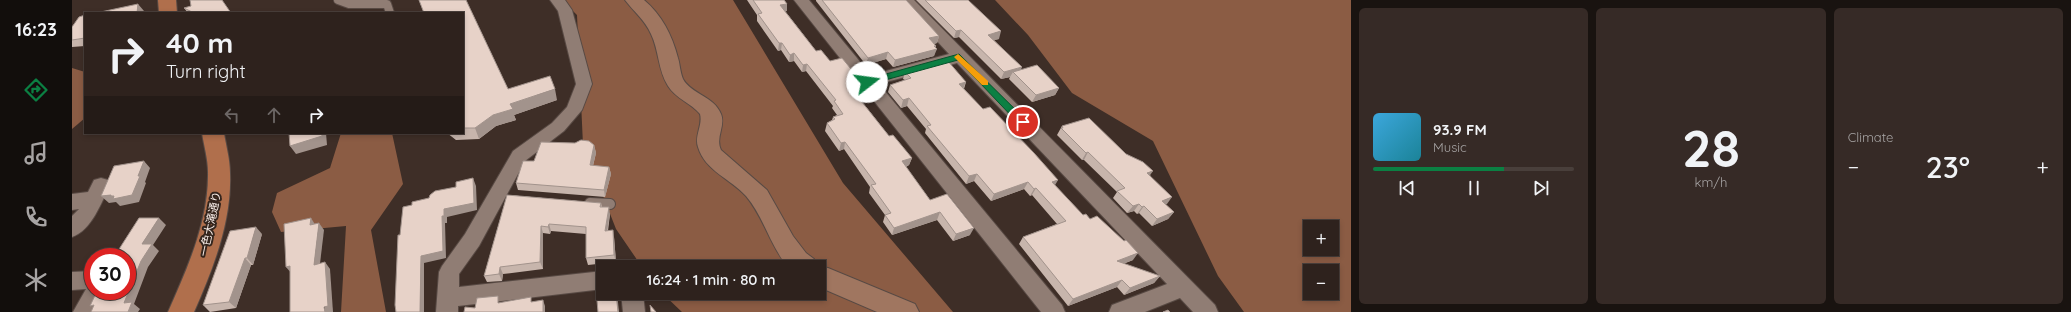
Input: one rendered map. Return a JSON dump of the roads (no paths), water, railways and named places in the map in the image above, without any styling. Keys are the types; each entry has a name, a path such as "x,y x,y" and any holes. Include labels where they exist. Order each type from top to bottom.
{"main road":[{"path":"167,0 168,12"},
{"name":"一色大滝通り","path":"181,312 201,266 214,217 220,178 213,134"}],"street":[{"path":"557,0 564,10 576,48 584,84 574,110 558,127 519,156 503,195 449,272 447,305 596,281"},
{"path":"634,0 655,20 664,39 674,81 709,112 712,122 707,136 709,147 716,158 755,190 788,248 799,260"},
{"path":"801,0 1054,312"},
{"path":"906,0 959,57 1207,312"},
{"path":"867,82 959,57"},
{"path":"72,202 97,192 85,215 72,229"},
{"path":"826,279 906,312"},
{"path":"72,281 84,280"},
{"path":"1120,312 1183,287"},
{"path":"84,312 91,300"},
{"path":"633,300 634,312"}],"lane":[{"path":"338,0 349,4 387,4 390,12"},
{"path":"578,202 610,204"}]}
